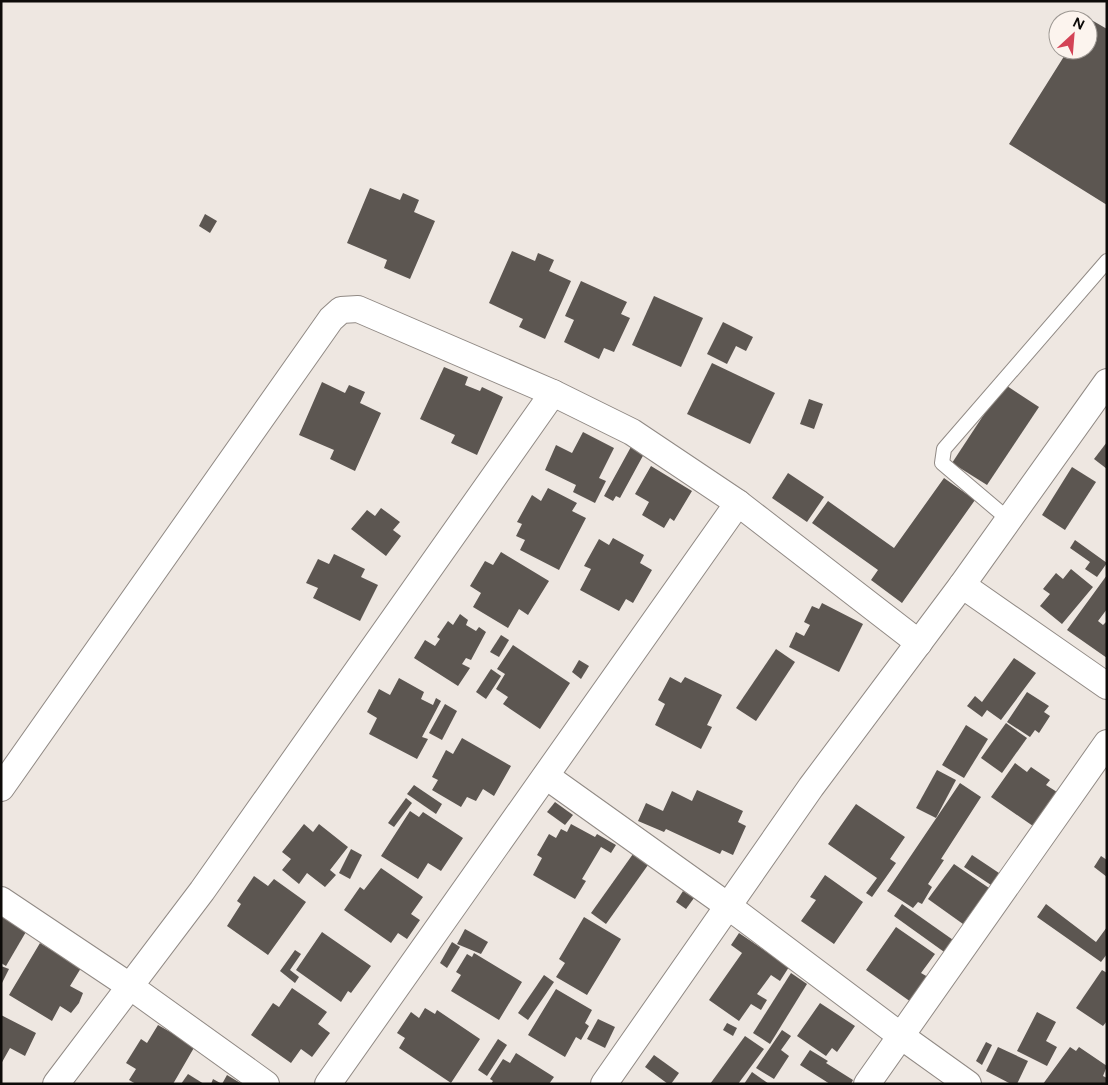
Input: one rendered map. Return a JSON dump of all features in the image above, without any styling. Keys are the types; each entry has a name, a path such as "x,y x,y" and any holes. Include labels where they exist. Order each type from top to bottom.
{"street":[{"path":"1,788 331,319 342,310 358,309 553,393 632,432 738,503 919,643"},
{"path":"604,1084 811,787 919,643 1107,382"},
{"path":"56,1084 131,987 294,761 553,393"},
{"path":"328,1084 738,503"},
{"path":"962,584 1107,686"},
{"path":"867,1084 1107,743"},
{"path":"546,776 728,906 968,1084"},
{"path":"1,900 131,987 266,1084"}],"lane":[{"path":"1008,520 942,463 944,450 1107,261"}],"building":[{"path":"1098,24 1107,29 1107,205 1009,144 1062,60 1098,60"},
{"path":"370,188 400,200 403,193 419,200 414,212 435,221 410,279 384,268 387,260 347,243"},
{"path":"205,214 217,221 210,233 199,226"},
{"path":"512,251 535,261 538,253 554,260 549,271 571,281 545,339 519,327 523,319 489,303"},
{"path":"581,281 627,302 621,314 630,318 614,352 604,348 599,359 564,342 574,320 565,316"},
{"path":"654,296 703,318 681,367 632,345"},
{"path":"723,322 753,337 746,351 736,346 727,364 707,354"},
{"path":"712,363 775,393 750,444 687,414"},
{"path":"444,367 468,377 465,385 480,391 482,387 503,397 477,455 451,443 455,435 420,419"},
{"path":"322,382 345,393 349,385 365,392 360,403 381,413 355,471 330,459 334,450 299,435"},
{"path":"1004,384 1039,407 987,485 952,463"},
{"path":"809,399 823,404 814,429 800,424"},
{"path":"583,432 614,448 599,478 606,481 595,503 573,492 576,485 545,470 556,445 572,453"},
{"path":"1107,442 1107,469 1094,459"},
{"path":"632,445 645,452 620,498 616,496 613,501 604,496"},
{"path":"651,466 692,491 674,521 670,518 664,528 642,515 649,502 635,494"},
{"path":"1072,467 1096,482 1065,530 1042,515"},
{"path":"788,473 824,497 807,522 772,498"},
{"path":"944,478 975,500 902,603 871,580 878,570 812,523 828,501 894,548"},
{"path":"548,488 577,503 572,511 586,518 559,570 520,550 525,540 516,536 522,524 517,522 532,495 541,501"},
{"path":"381,508 400,522 393,530 401,536 386,556 351,529 367,510 375,516"},
{"path":"613,538 644,555 640,563 652,570 633,603 626,599 619,611 580,590 591,569 584,566 599,539 609,545"},
{"path":"1075,540 1107,563 1097,577 1085,569 1090,562 1070,548"},
{"path":"501,552 549,581 528,615 519,609 508,628 473,607 481,593 470,586 485,561 493,565"},
{"path":"334,554 365,569 361,577 378,585 360,621 313,598 318,588 306,583 318,559 329,564"},
{"path":"1071,569 1093,587 1062,624 1040,606 1050,594 1043,589 1056,573 1063,579"},
{"path":"1107,575 1107,609 1098,621 1103,625 1107,621 1107,658 1067,630"},
{"path":"822,603 863,624 839,672 789,647 796,632 804,636 810,625 804,622 812,606 819,609"},
{"path":"460,614 468,620 466,625 476,631 479,627 486,632 471,660 466,658 462,664 470,668 458,686 414,658 425,640 435,646 440,639 437,637 448,621 453,625"},
{"path":"501,635 509,640 499,657 490,652"},
{"path":"513,645 570,683 540,729 503,704 508,697 496,689 505,674 497,669"},
{"path":"776,649 795,662 756,721 736,708"},
{"path":"1014,658 1036,673 1001,720 987,710 982,717 967,706 975,696 982,702"},
{"path":"579,660 589,666 581,679 572,672"},
{"path":"491,669 501,676 486,699 476,692"},
{"path":"670,677 681,683 685,677 722,695 707,725 712,727 701,749 655,725 665,704 658,700"},
{"path":"399,678 424,692 421,699 433,705 436,698 441,701 422,737 428,739 417,759 369,734 377,718 367,712 379,689 390,695"},
{"path":"1027,692 1049,706 1044,712 1050,716 1039,733 1035,730 1030,737 1007,722"},
{"path":"445,704 457,711 442,740 429,733"},
{"path":"1006,723 1027,738 1002,773 981,758"},
{"path":"966,725 988,739 964,778 942,765"},
{"path":"462,738 511,766 494,796 483,789 476,801 467,797 461,807 432,790 438,780 432,777 446,750 453,754"},
{"path":"1015,763 1027,772 1031,767 1050,780 1046,785 1057,792 1033,826 991,797"},
{"path":"937,770 956,780 936,818 916,808"},
{"path":"960,783 981,797 941,859 944,860 928,884 932,887 922,904 918,902 913,908 887,891"},
{"path":"414,785 442,804 436,814 407,794"},
{"path":"697,790 743,811 738,822 746,826 733,855 722,850 720,854 666,829 664,832 638,821 646,803 663,811 672,791 692,801"},
{"path":"406,798 412,803 394,827 388,823"},
{"path":"555,802 573,815 565,825 547,812"},
{"path":"856,804 905,837 890,859 896,863 872,897 866,893 877,878 828,844"},
{"path":"410,811 419,817 423,812 463,838 441,871 428,863 418,879 381,856"},
{"path":"304,824 313,832 319,824 348,847 330,870 336,875 325,887 307,873 299,884 282,870 291,859 282,852"},
{"path":"571,824 595,837 597,834 616,845 611,853 601,847 582,879 586,881 575,899 533,875 542,858 537,855 549,834 556,838 561,829 567,832"},
{"path":"351,849 362,855 350,879 339,873"},
{"path":"633,854 648,865 606,924 591,913"},
{"path":"972,855 999,873 991,885 964,867"},
{"path":"1101,856 1107,860 1107,877 1094,867"},
{"path":"954,864 989,888 963,924 928,899"},
{"path":"381,868 423,897 411,914 420,920 407,939 398,933 391,943 344,910 360,887 364,890"},
{"path":"825,875 863,902 834,944 801,921 816,900 810,897"},
{"path":"254,876 268,886 274,879 306,902 268,955 227,926 241,904 237,901"},
{"path":"683,891 694,898 686,909 676,902"},
{"path":"902,904 956,942 947,954 894,916"},
{"path":"1046,904 1096,942 1107,927 1107,954 1101,962 1037,917"},
{"path":"1,908 30,925 6,966 1,963"},
{"path":"584,917 621,939 587,995 556,977 565,963 559,959"},
{"path":"896,927 935,954 921,973 928,977 911,1002 866,970"},
{"path":"465,929 488,942 481,954 457,944"},
{"path":"322,932 371,966 351,993 348,991 341,1002 296,970"},
{"path":"739,933 789,967 780,981 771,975 757,994 767,1000 761,1010 751,1004 739,1021 709,1000 742,953 731,945"},
{"path":"452,942 460,947 447,968 440,963"},
{"path":"40,943 81,968 70,986 83,993 79,1003 71,1013 60,1006 52,1021 9,995"},
{"path":"295,950 301,954 290,970 299,977 295,983 280,971"},
{"path":"474,953 522,982 499,1020 451,991 461,975 456,972 467,954 472,957"},
{"path":"1,966 9,969 1,985"},
{"path":"1102,970 1107,973 1107,1021 1103,1026 1076,1008"},
{"path":"791,973 807,984 770,1044 753,1033"},
{"path":"544,975 554,982 528,1020 518,1013"},
{"path":"292,988 327,1012 318,1024 330,1033 312,1057 301,1049 291,1063 251,1035 273,1003 279,1007"},
{"path":"556,989 592,1010 585,1023 589,1026 581,1040 576,1037 565,1057 528,1035"},
{"path":"820,1003 855,1026 837,1052 832,1048 826,1056 797,1036"},
{"path":"425,1008 435,1014 437,1010 480,1039 451,1083 399,1048 405,1038 397,1033 411,1012 419,1018"},
{"path":"1037,1012 1056,1022 1046,1041 1057,1047 1047,1066 1017,1051"},
{"path":"1,1015 36,1033 25,1056 10,1048 1,1064"},
{"path":"598,1019 615,1027 605,1048 587,1039"},
{"path":"727,1023 737,1028 733,1036 723,1030"},
{"path":"158,1025 195,1046 173,1084 136,1084 129,1080 136,1069 126,1063 141,1039 147,1043"},
{"path":"782,1030 791,1036 781,1050 789,1056 774,1079 756,1068"},
{"path":"745,1036 764,1049 738,1084 710,1084"},
{"path":"498,1039 507,1045 487,1076 478,1070"},
{"path":"986,1042 992,1045 982,1065 976,1061"},
{"path":"998,1047 1028,1061 1017,1084 1011,1084 986,1071"},
{"path":"1070,1047 1076,1051 1079,1047 1107,1066 1103,1076 1107,1078 1106,1084 1043,1084"},
{"path":"810,1050 828,1061 826,1063 853,1080 851,1084 830,1084 800,1065"},
{"path":"516,1053 554,1077 549,1084 491,1084 493,1081 490,1079 503,1059 510,1063"},
{"path":"654,1055 679,1073 671,1084 668,1084 645,1067"},
{"path":"752,1072 769,1084 744,1084"},
{"path":"188,1074 204,1084 181,1084"},
{"path":"227,1075 242,1084 222,1084"},
{"path":"213,1079 222,1084 211,1084"}]}
